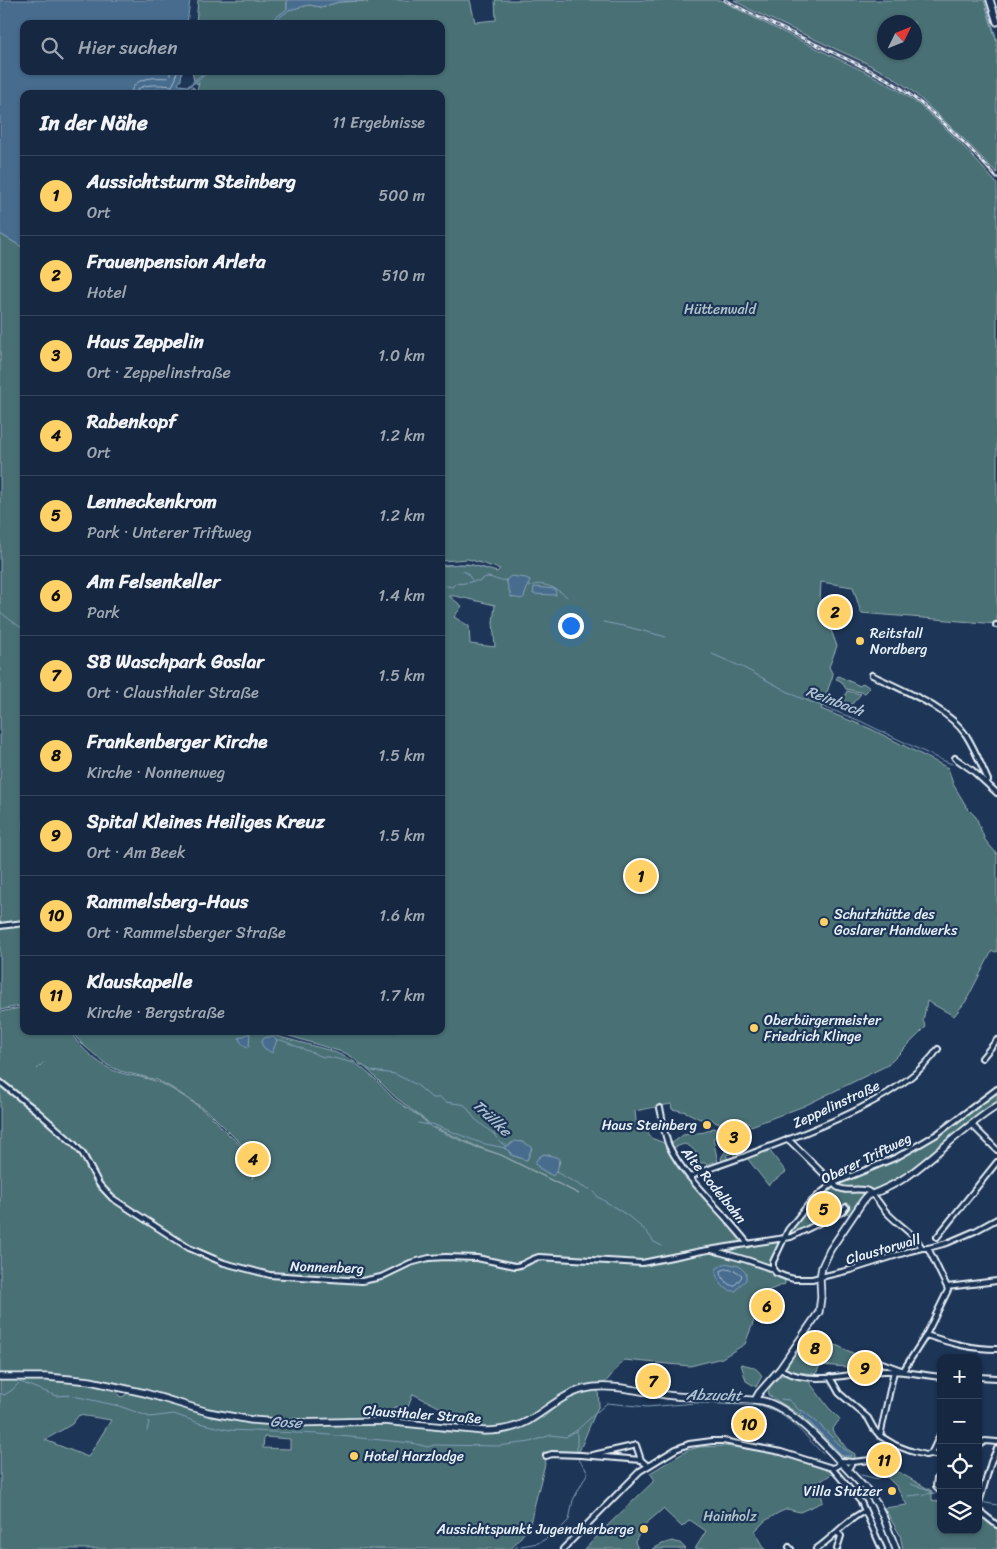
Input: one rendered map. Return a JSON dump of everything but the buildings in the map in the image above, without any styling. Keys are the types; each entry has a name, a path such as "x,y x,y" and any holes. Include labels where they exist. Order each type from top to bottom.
{"main road":[{"path":"990,0 997,22"},
{"path":"757,1400 819,1312 822,1267 830,1250 867,1196 908,1176 997,1106"},
{"name":"Clausthaler Straße","path":"0,1378 47,1378 90,1381 145,1393 208,1412 251,1420 290,1423 384,1421 484,1431 495,1431 528,1421 566,1396 590,1388 607,1387 668,1395 757,1400 772,1403 790,1413 840,1460 867,1490"},
{"path":"765,1389 767,1398 772,1403"},
{"name":"Clausthaler Straße","path":"840,1460 851,1465 877,1504 896,1549"}],"street":[{"path":"872,675 923,700 951,720 965,734 972,746 988,780 986,782"},
{"path":"955,758 997,793"},
{"path":"0,926 20,924"},
{"path":"982,1058 997,1040"},
{"name":"Zeppelinstraße","path":"690,1177 840,1118 878,1098 917,1073 938,1049"},
{"name":"Nonnenberg","path":"0,1082 74,1144 83,1154 99,1184 112,1198 189,1248 224,1263 270,1275 362,1281 381,1277 410,1263 429,1258 477,1258 515,1266 520,1266 539,1257 642,1263 710,1250 773,1269"},
{"name":"Oberer Triftweg","path":"773,1269 773,1262 788,1230 808,1205 834,1183 920,1144 937,1134 997,1090"},
{"name":"Alte Rodelbahn","path":"660,1108 669,1145 690,1177 748,1244"},
{"path":"972,1125 997,1150"},
{"name":"Zeppelinstraße","path":"788,1139 840,1189 866,1190 872,1194"},
{"path":"937,1237 997,1162"},
{"path":"872,1194 894,1221 918,1242 922,1248"},
{"path":"710,1250 786,1236 791,1237 842,1212 846,1207"},
{"name":"Claustorwall","path":"773,1269 780,1275 794,1279 820,1278 922,1248 928,1248 975,1231 997,1219"},
{"path":"903,1371 926,1335 948,1290 928,1248"},
{"path":"947,1287 997,1281"},
{"path":"926,1335 967,1348 997,1349"},
{"path":"870,1372 871,1359 903,1371"},
{"path":"780,1369 790,1374 814,1378 894,1371 937,1376"},
{"path":"880,1436 894,1371"},
{"path":"830,1377 839,1393 868,1418 880,1436 895,1445 918,1454 931,1454 937,1456"},
{"path":"982,1377 997,1378"},
{"path":"563,1549 640,1471 676,1449 690,1444 712,1441 723,1441 781,1452 832,1468 861,1502 882,1549"},
{"path":"931,1454 937,1441"},
{"path":"981,1444 985,1441 997,1442"},
{"path":"851,1465 871,1460 895,1445"},
{"path":"588,1456 635,1446 641,1460 648,1466"},
{"path":"982,1495 991,1462 997,1449"},
{"path":"546,1456 552,1454 581,1455 641,1460"},
{"path":"832,1468 836,1467 840,1460"},
{"path":"937,1478 937,1487"},
{"path":"982,1506 997,1525"},
{"path":"816,1549 865,1511"},
{"path":"836,1549 841,1536 838,1533"}],"shaded area":[{"path":"721,0 734,0 751,10 864,62 911,90 963,138 997,173 997,184 961,144 909,97 889,84"}],"green space":[{"name":"Hüttenwald","path":"198,0 287,0 287,10 309,5 321,7 339,2 363,1 367,3 368,0 470,0 475,22 496,20 495,0 721,0 871,75 907,96 943,126 997,184 997,624 861,613 853,587 821,582 820,601 837,646 829,667 833,675 821,709 871,729 948,768 953,784 968,809 976,817 985,840 997,854 997,952 992,951 966,1001 954,1016 927,1001 923,1021 926,1027 888,1065 804,1106 751,1126 746,1121 716,1123 712,1119 700,1119 686,1112 672,1109 671,1104 635,1111 636,1121 644,1126 651,1138 667,1144 686,1173 743,1244 707,1248 705,1251 747,1262 785,1279 785,1284 765,1292 745,1344 722,1358 690,1366 624,1360 604,1384 571,1390 514,1424 495,1428 475,1428 448,1423 449,1412 413,1394 408,1407 394,1407 392,1419 306,1421 251,1418 200,1408 164,1394 154,1394 115,1382 0,1376 0,1012 20,1008 20,1035 73,1035 85,1050 105,1066 123,1074 155,1081 185,1097 213,1118 243,1148 251,1163 252,1179 255,1172 247,1150 210,1113 172,1088 157,1080 120,1071 107,1065 74,1035 273,1035 332,1051 352,1060 375,1079 394,1099 431,1127 476,1147 501,1155 434,1127 395,1097 367,1069 345,1053 286,1035 445,1035 445,566 473,565 497,572 500,569 468,559 445,561 445,90 197,90 199,82 197,84 193,75 445,75 445,20 196,20","holes":["506,580 529,580 524,597 508,585","449,596 495,605 493,622 495,647 470,644 469,626 454,617 462,606","522,1142 532,1148 527,1160 511,1155 505,1145 509,1146 511,1143","544,1154 560,1161 556,1172 549,1174 538,1167 538,1158"]},
{"path":"734,0 984,0 997,43 997,173 963,138 911,90 891,76 751,10"},
{"path":"0,234 20,246 20,1006 0,1010"},
{"path":"838,676 860,686 863,683 870,688 865,693 846,689 841,681 836,679"},
{"path":"847,691 861,694 851,705 842,701"},
{"path":"997,1092 997,1104 937,1152 890,1183 873,1191 869,1189 840,1188 837,1185 837,1183 910,1152 931,1140"},
{"path":"713,1128 719,1130 721,1138 719,1139 717,1136 713,1138 718,1163 715,1164 714,1162 707,1165 699,1163 691,1147 684,1144 673,1148 671,1144 683,1135 705,1132"},
{"path":"741,1148 741,1154 735,1157 733,1153 726,1155 728,1159 722,1161 721,1158 726,1150"},
{"path":"769,1150 786,1172 768,1185 747,1158"},
{"path":"833,1186 842,1191 868,1193 850,1215 845,1212 850,1208 849,1204 846,1203 841,1210 795,1233 791,1232 790,1230 811,1204"},
{"path":"775,1241 779,1243 779,1247 768,1265 723,1252 723,1249"},
{"path":"766,1295 777,1301 768,1318 757,1312"},
{"path":"812,1337 859,1356 860,1368 820,1365 816,1374 786,1369 796,1351"},
{"path":"741,1364 753,1367 762,1376 756,1387 746,1381"},
{"path":"782,1375 807,1379 828,1407 840,1419 832,1430 847,1449 855,1454 855,1460 845,1459 799,1414 768,1395 771,1386"},
{"path":"0,1379 59,1381 117,1388 119,1396 122,1397 130,1392 150,1399 157,1399 234,1419 383,1424 421,1427 446,1432 495,1433 515,1429 538,1417 543,1418 574,1395 598,1389 599,1405 579,1452 544,1452 546,1460 529,1527 511,1549 0,1549","holes":["79,1415 111,1420 88,1457 45,1440 72,1424","264,1437 290,1439 290,1449 263,1448"]},
{"name":"Hainholz","path":"723,1446 779,1455 807,1462 833,1473 821,1481 820,1488 823,1502 800,1512 787,1509 765,1521 755,1531 765,1549 695,1549 706,1531 690,1520 682,1527 663,1509 643,1526 635,1542 638,1549 585,1549 655,1480 650,1473 688,1450 699,1447"},
{"path":"879,1463 883,1467 886,1465 932,1491 932,1500 937,1501 937,1534 982,1534 982,1520 984,1517 997,1527 997,1549 903,1549 900,1535 884,1508 907,1505 896,1486 876,1466"},
{"path":"672,1541 680,1543 686,1549 653,1549 662,1544"}],"water":[{"path":"0,0 190,0 188,20 20,20 20,75 182,75 178,84 188,86 201,75 205,75 185,90 20,90 20,246 0,234"},
{"path":"287,0 364,0 339,2 321,7 309,5 289,10 276,20 272,20 287,9"},
{"path":"511,576 530,580 522,599 511,597 506,580"},
{"path":"534,587 555,589 556,595 533,594"},
{"path":"250,1035 249,1047 243,1044 239,1038"},
{"path":"273,1037 277,1040 272,1053 264,1048 261,1043 264,1038"},
{"path":"515,1141 532,1147 527,1160 511,1155 510,1151 505,1149 505,1145 509,1146"},
{"path":"544,1154 559,1159 558,1168 553,1176 534,1164"},
{"path":"726,1263 739,1266 746,1273 746,1280 736,1291 724,1287 718,1280 717,1268"},
{"path":"802,1410 817,1422 851,1456 843,1456 800,1413"}],"waterway":[{"path":"985,0 997,40"},
{"path":"445,565 468,564 488,569"},
{"path":"463,571 472,580"},
{"name":"Reinbach","path":"447,586 452,587 456,583 480,581 487,577 506,580"},
{"name":"Reinbach","path":"527,586 539,584 549,586 567,597"},
{"path":"0,612 20,627"},
{"name":"Reinbach","path":"603,622 666,637"},
{"name":"Reinbach","path":"712,654 742,667 798,697 858,720 952,764"},
{"name":"Trüllke","path":"277,1040 323,1057 354,1063"},
{"name":"Trüllke","path":"359,1064 372,1071 395,1074 417,1085 432,1098 441,1098 445,1102 465,1105 475,1119 504,1145"},
{"path":"37,1069 41,1065"},
{"path":"418,1123 430,1125"},
{"path":"432,1124 481,1143 505,1148"},
{"name":"Trüllke","path":"556,1172 590,1189"},
{"name":"Trüllke","path":"594,1192 598,1197 627,1215 646,1231 654,1242 662,1246"},
{"name":"Gose","path":"0,1393 4,1395 20,1382 57,1396 69,1395 119,1406 150,1417 174,1414 199,1423 230,1430 319,1434 412,1443 428,1447 434,1445 499,1446 530,1442 551,1435 566,1437 577,1430"},
{"path":"781,1399 789,1400 801,1412"},
{"name":"Abzucht","path":"514,1549 538,1543 555,1534 569,1520 573,1500 588,1472 577,1457 577,1430 607,1403 647,1407 696,1403 763,1406 788,1420 823,1454"},
{"path":"147,1431 149,1422"},
{"name":"Abzucht","path":"861,1475 878,1479"},
{"path":"910,1484 927,1489 932,1493"},
{"name":"Abzucht","path":"908,1496 935,1493"},
{"name":"Abzucht","path":"982,1502 997,1505"}],"railway":[{"path":"725,0 890,81 947,126 997,178"}],"place":[{"name":"Frauenpension Arleta","path":"835,612"},
{"name":"Reitstall Nordberg","path":"860,641"},
{"name":"Aussichtsturm Steinberg","path":"641,876"},
{"name":"Schutzhütte des Goslarer Handwerks","path":"824,922"},
{"name":"Oberbürgermeister Friedrich Klinge","path":"754,1028"},
{"name":"Haus Steinberg","path":"707,1125"},
{"name":"Haus Zeppelin","path":"734,1137"},
{"name":"Rabenkopf","path":"253,1159"},
{"name":"Lenneckenkrom","path":"824,1209"},
{"name":"Am Felsenkeller","path":"767,1306"},
{"name":"Frankenberger Kirche","path":"815,1348"},
{"name":"Spital Kleines Heiliges Kreuz","path":"865,1368"},
{"name":"SB Waschpark Goslar","path":"653,1381"},
{"name":"Rammelsberg-Haus","path":"749,1424"},
{"name":"Hotel Harzlodge","path":"354,1456"},
{"name":"Klauskapelle","path":"884,1460"},
{"name":"Villa Stutzer","path":"892,1491"},
{"name":"Aussichtspunkt Jugendherberge","path":"644,1529"}]}
